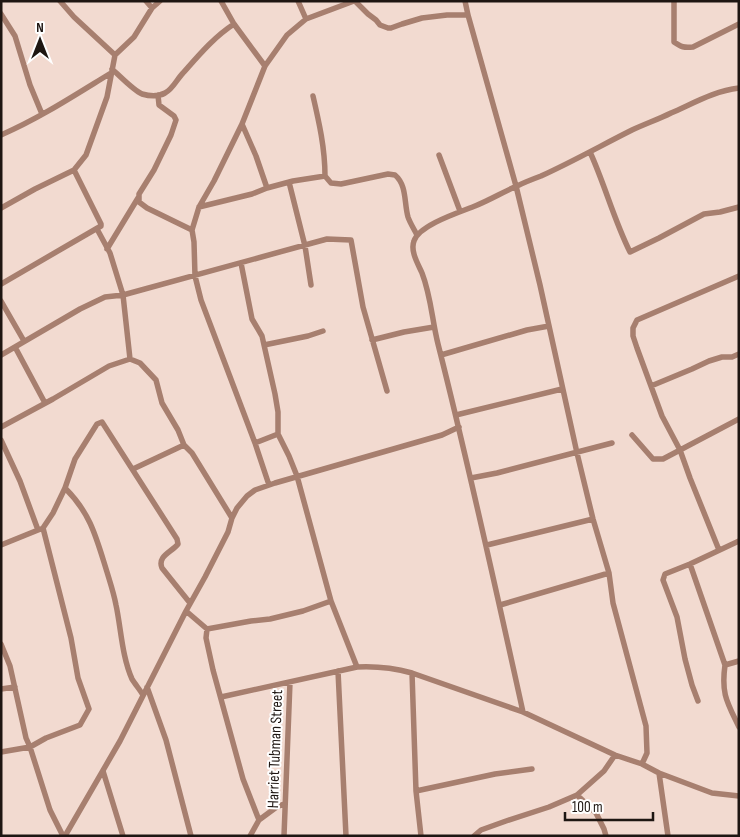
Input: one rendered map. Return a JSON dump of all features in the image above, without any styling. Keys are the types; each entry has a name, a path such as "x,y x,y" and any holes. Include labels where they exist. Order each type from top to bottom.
{"street":[{"path":"60,1 74,17 115,55"},
{"path":"146,1 152,8"},
{"path":"1,208 74,170 86,155 107,97 115,55 134,37 152,8 160,1"},
{"path":"221,1 234,24 265,66"},
{"path":"298,1 306,19"},
{"path":"269,485 201,300 195,276 192,230 199,207 242,124 265,66 288,35 306,19 354,1 376,20 380,26 388,28 422,18 468,15"},
{"path":"466,1 468,15 516,186 577,453 593,519 609,573 613,603 646,726 647,753 642,764"},
{"path":"674,1 674,42 685,48 693,47 739,24"},
{"path":"1,14 15,36 30,84 42,114"},
{"path":"111,71 134,90 142,94 151,96 166,93 216,36 234,24"},
{"path":"1,135 42,114 111,71"},
{"path":"523,712 487,545 434,327 428,295 423,276 413,252 414,240 417,235 440,220 476,206 632,130 721,91 739,88"},
{"path":"107,249 158,161 176,120 174,116 159,105 158,95"},
{"path":"313,96 322,137 325,176 331,183 337,184 388,174 395,175 401,182 406,199 408,217 417,235"},
{"path":"242,124 267,188"},
{"path":"590,152 630,252 704,214 739,207"},
{"path":"440,156 460,211"},
{"path":"1,284 101,227 102,224 74,170"},
{"path":"199,207 252,194 289,182 325,176"},
{"path":"289,182 305,246 311,285"},
{"path":"138,198 139,202 147,208 192,230"},
{"path":"96,229 107,249 123,295 130,359"},
{"path":"1,355 105,297 123,295 327,239 352,240 363,307 386,391"},
{"path":"241,263 252,319 262,336 275,394 278,412 278,434 297,476 331,601 357,668"},
{"path":"719,550 680,450 662,416 633,336 633,328 637,320 739,276"},
{"path":"1,300 24,341"},
{"path":"441,355 527,330 549,326"},
{"path":"372,340 434,327"},
{"path":"264,345 323,331"},
{"path":"15,347 44,403"},
{"path":"651,386 709,360 732,357 739,354"},
{"path":"1,427 110,366 130,359 140,363 156,380 162,404 178,430 184,445 192,453 232,518"},
{"path":"456,415 562,389"},
{"path":"632,435 653,459 662,459 739,419"},
{"path":"1,545 40,530 52,513 65,488 75,459 97,424 102,422 177,539 178,544 162,558 160,564 190,603"},
{"path":"64,836 120,741 190,603 225,540 237,508 247,496 255,490 269,485 442,435 458,428"},
{"path":"255,443 278,434"},
{"path":"1,440 40,530 71,638 78,678 89,709 80,725 46,738 30,747 1,752"},
{"path":"470,478 497,473 612,443"},
{"path":"132,469 184,445"},
{"path":"65,488 76,499 93,528 116,603 126,658 132,678 143,695"},
{"path":"487,545 593,519"},
{"path":"698,701 685,659 677,617 663,580 665,574 739,541"},
{"path":"690,564 725,665 723,679 725,699 739,727"},
{"path":"500,605 609,573"},
{"path":"208,629 251,620 270,619 303,611 331,601"},
{"path":"186,611 208,629"},
{"path":"208,629 206,638 213,670 243,779 259,820"},
{"path":"1,644 10,666 26,738 50,810 64,836"},
{"path":"725,665 739,661"},
{"name":"Harriet Tubman Street","path":"284,836 290,682 338,671 374,666 412,672 523,712 615,755 642,764 659,773 712,793 739,796"},
{"path":"338,671 346,836"},
{"path":"412,672 416,791 421,836"},
{"path":"221,697 290,682"},
{"path":"1,688 15,686"},
{"path":"147,687 166,740 191,836"},
{"path":"474,836 481,830 578,795 604,771 615,755"},
{"path":"416,791 495,774 532,769"},
{"path":"103,771 123,836"},
{"path":"659,773 668,836"},
{"path":"578,795 596,813 606,836"},
{"path":"250,836 259,820 278,806 285,804"}]}
